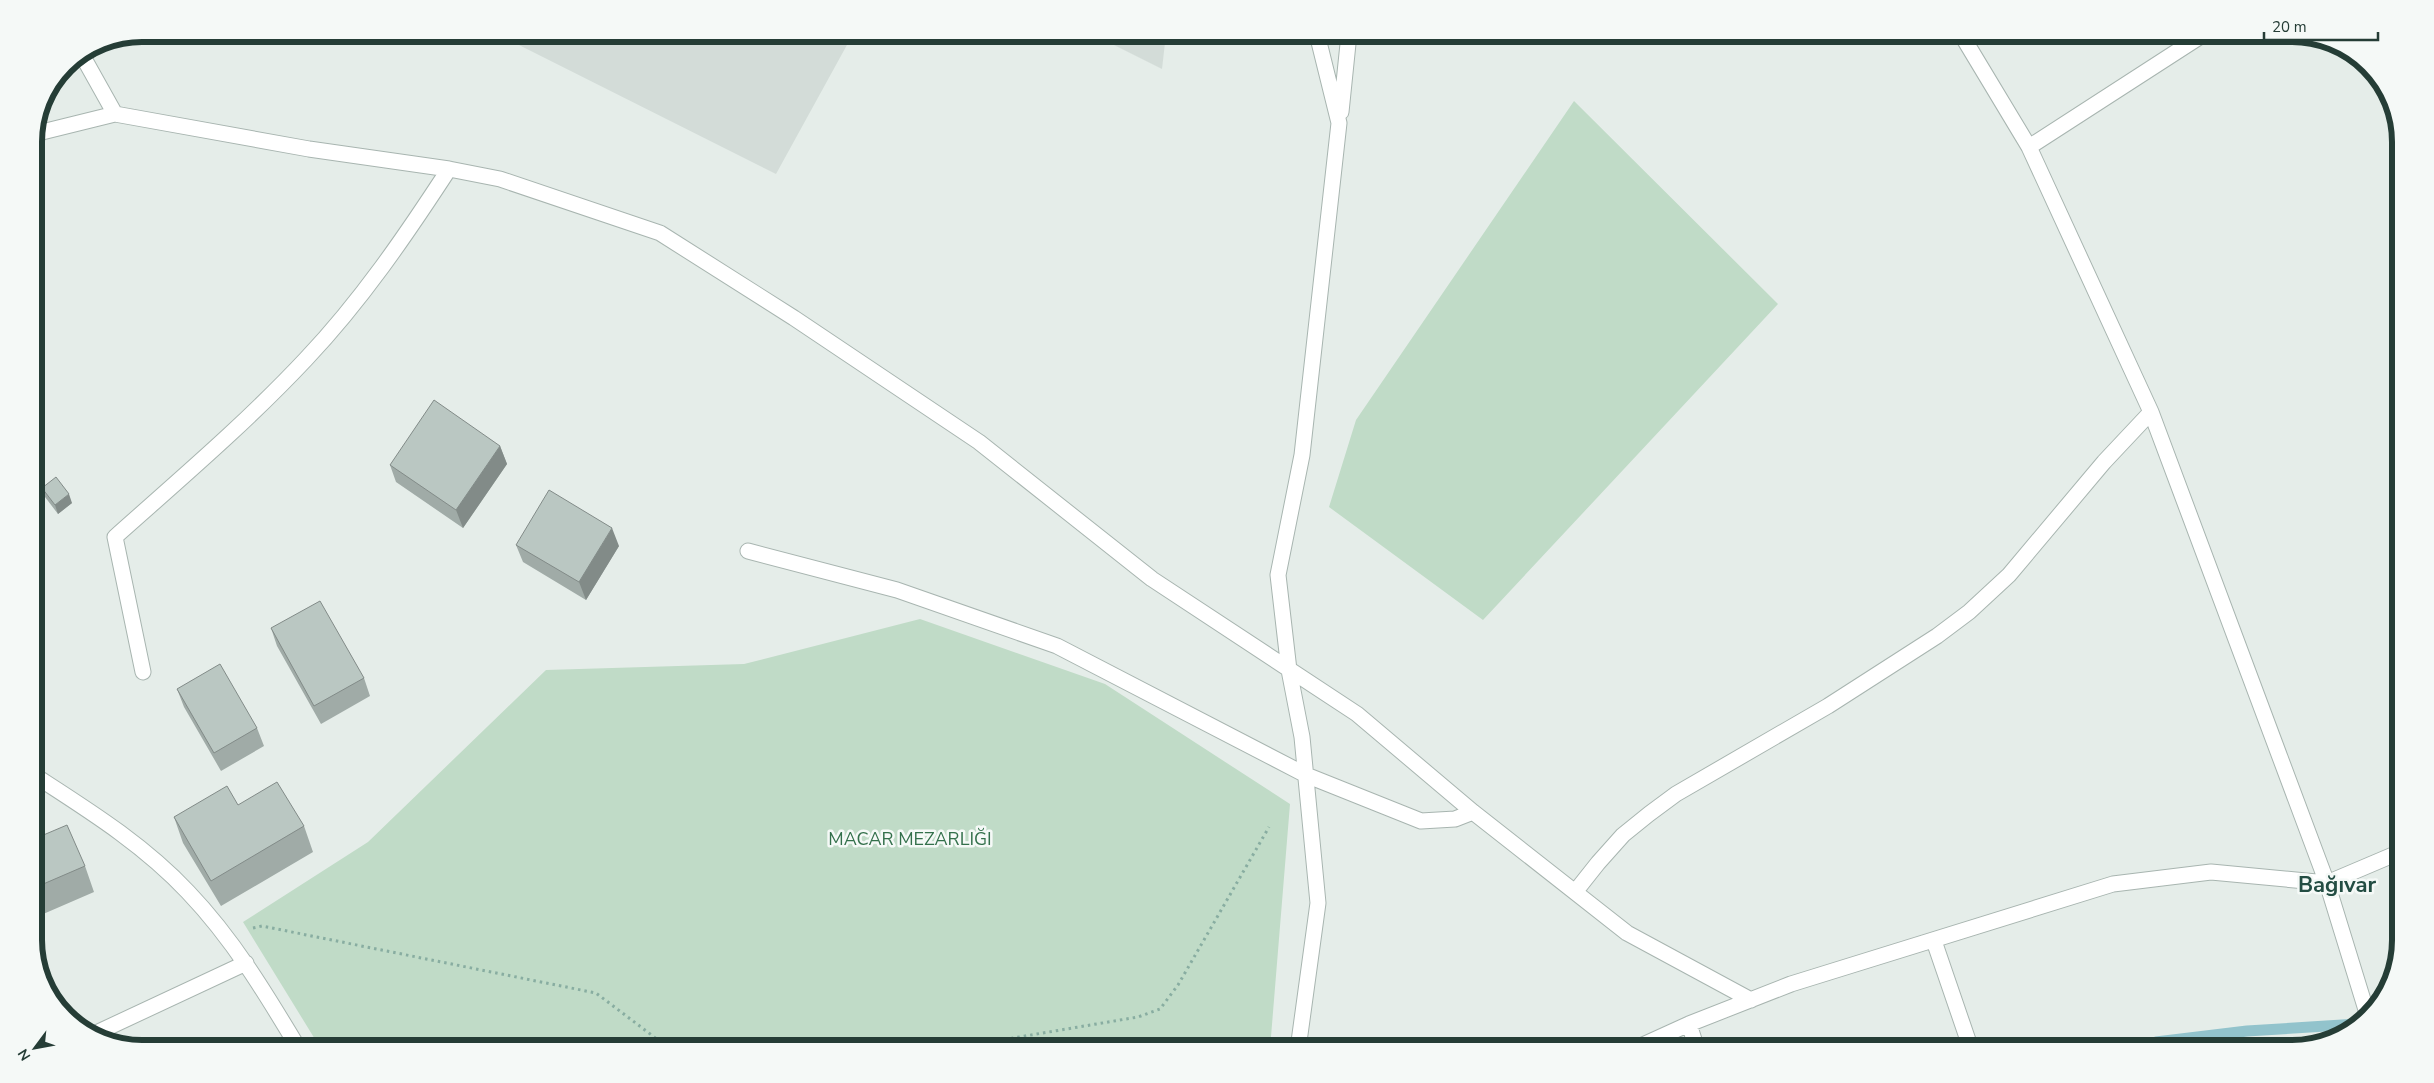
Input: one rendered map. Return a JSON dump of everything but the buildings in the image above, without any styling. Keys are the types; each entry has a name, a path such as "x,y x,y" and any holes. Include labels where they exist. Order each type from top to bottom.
{"street":[{"path":"1319,42 1339,124"},
{"path":"1299,1040 1318,903 1302,737 1289,670 1278,575 1302,455 1348,42"},
{"path":"1966,42 2029,146 2150,412 2327,883 2366,1008"},
{"path":"2029,146 2191,42"},
{"path":"85,60 115,114"},
{"path":"43,132 115,114 309,149 500,178 660,233 794,318 979,442 1152,579 1357,714 1473,812 1627,933 1751,1000"},
{"path":"143,672 114,537 245,421 307,358 365,290 409,231 449,169"},
{"path":"1575,892 1598,862 1623,836 1676,794 1828,706 1937,636 1969,612 2009,575 2104,462 2150,412"},
{"path":"748,551 898,590 1056,646 1306,775 1421,822 1455,819 1473,812"},
{"path":"43,781 102,818 148,854 188,891 223,932 246,963 293,1040"},
{"path":"1654,1040 1689,1024 1791,984 2113,884 2211,872 2327,883 2392,855"},
{"path":"1934,941 1968,1040"},
{"path":"100,1031 246,963"},
{"path":"1689,1024 1694,1040"}],"path":[{"path":"1003,1040 1138,1017 1160,1009 1178,985 1269,827"},
{"path":"223,932 262,926 596,993 658,1040"}],"shaded area":[{"path":"515,43 848,43 776,174"},
{"path":"1109,43 1165,43 1162,69"}],"green space":[{"path":"1574,101 1778,304 1483,620 1329,507 1356,420"},
{"name":"MACAR MEZARLIĞI","path":"920,619 1105,684 1290,804 1271,1040 315,1040 243,922 368,842 546,670 744,664"}],"waterway":[{"path":"2173,1040 2247,1031 2346,1025"}],"district":[{"name":"Bağıvar","path":"2337,885"}]}
